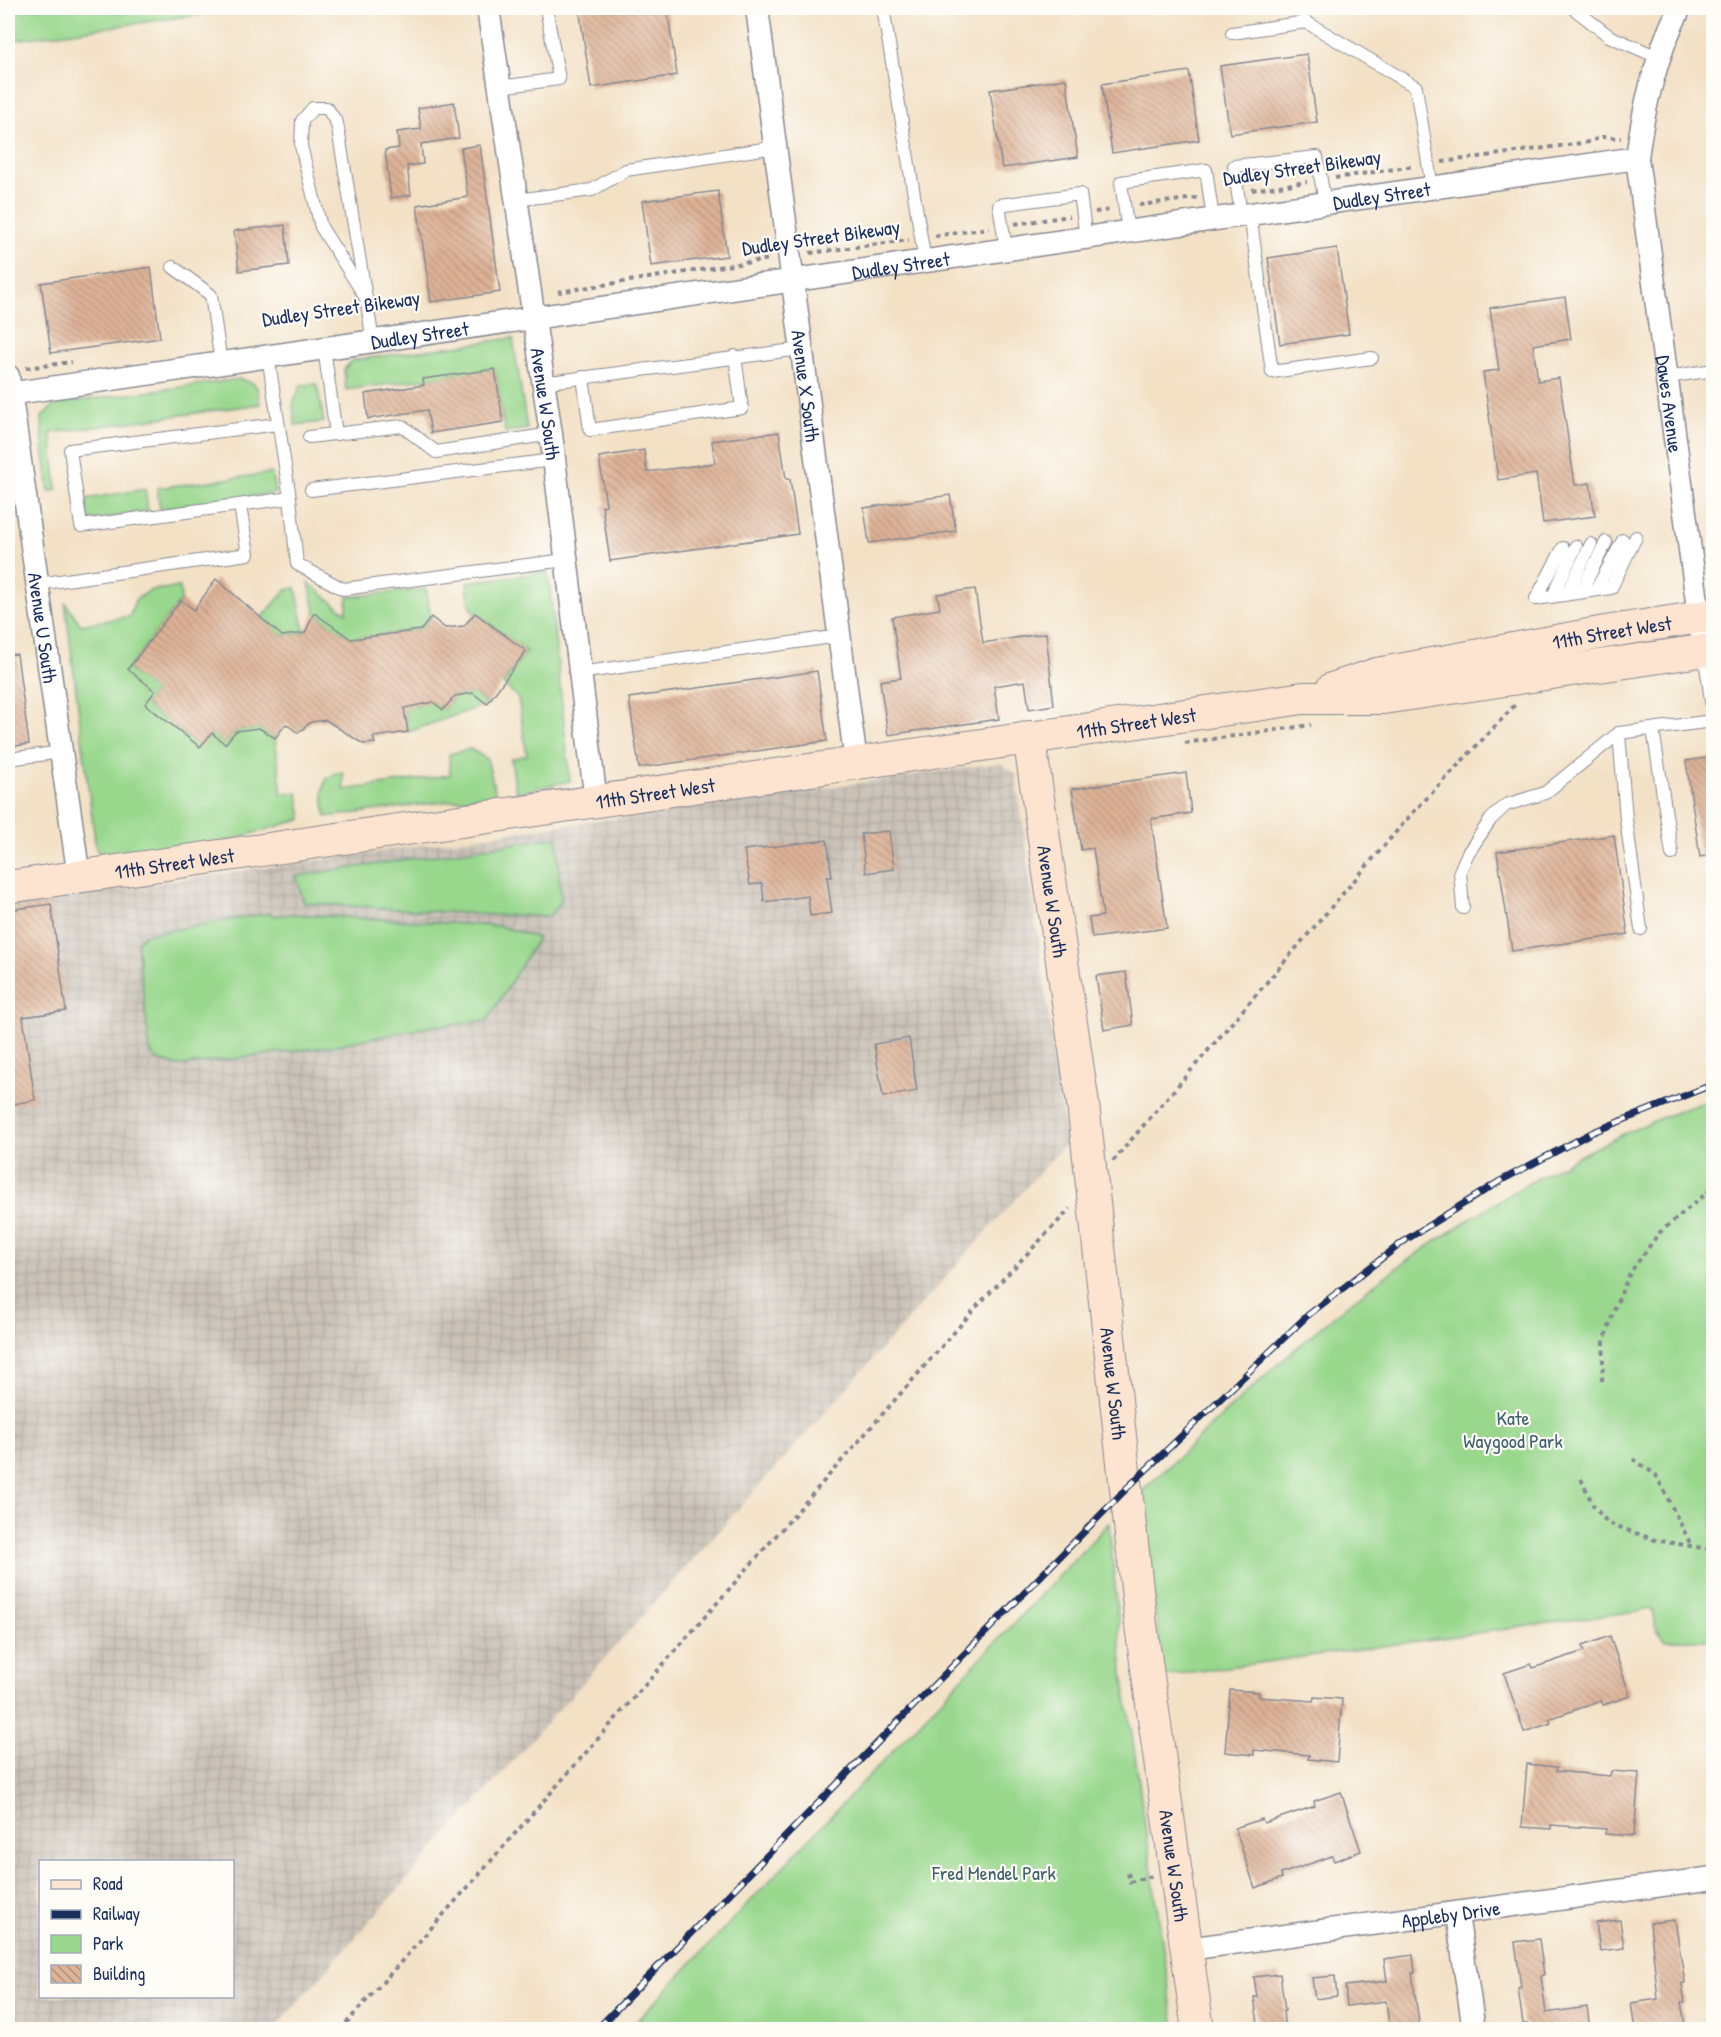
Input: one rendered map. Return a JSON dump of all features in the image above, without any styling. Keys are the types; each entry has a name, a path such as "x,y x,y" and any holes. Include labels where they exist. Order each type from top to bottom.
{"main road":[{"name":"11th Street West","path":"1303,698 1377,674 1707,616"},
{"name":"11th Street West","path":"8,888 1303,698 1383,698 1709,650"},
{"name":"Avenue W South","path":"1029,737 1093,1185 1142,1632 1198,2030"}],"street":[{"name":"Avenue W South","path":"489,8 551,435 596,802"},
{"name":"Avenue X South","path":"757,8 856,763"},
{"path":"1638,148 1668,31 1680,8"},
{"name":"Dudley Street","path":"11,383 221,363 373,341 532,307 793,280 1246,215 1432,188 1638,148"},
{"name":"Dawes Avenue","path":"1638,148 1667,377 1707,616 1709,650"},
{"name":"Avenue U South","path":"11,383 79,878"},
{"name":"Appleby Drive","path":"1187,1949 1713,1878"},
{"path":"1457,1914 1474,2030"}],"lane":[{"path":"500,87 559,79 546,8"},
{"path":"883,8 925,261"},
{"path":"1582,10 1610,36 1660,58"},
{"path":"1232,33 1306,22 1416,87 1432,188"},
{"path":"366,298 321,227 301,146 302,121 313,108 327,108 337,123 366,298 373,341"},
{"path":"516,201 592,190 626,170 776,147"},
{"path":"1325,203 1317,157 1234,166 1238,192 1246,215 1272,372 1372,358"},
{"path":"1128,232 1121,182 1206,170 1213,219"},
{"path":"1006,249 999,206 1034,200 1080,194 1086,238"},
{"path":"173,267 211,295 221,363"},
{"path":"324,348 336,434"},
{"path":"542,382 801,349"},
{"path":"268,356 290,498 297,564 343,589 565,560"},
{"path":"583,377 590,430 742,408 735,356"},
{"path":"1667,377 1713,370"},
{"path":"278,424 70,450 81,526 290,498"},
{"path":"309,437 402,426 436,452 551,435"},
{"path":"311,489 554,460"},
{"path":"38,584 248,554 240,506"},
{"path":"1563,548 1536,598 1611,588 1636,537"},
{"path":"1596,590 1623,540"},
{"path":"1581,592 1605,542"},
{"path":"1567,594 1591,544"},
{"path":"1553,596 1576,546"},
{"path":"579,673 839,636"},
{"path":"1463,908 1460,871 1468,853 1491,819 1506,805 1545,793 1619,733 1713,721 1709,650"},
{"path":"1653,729 1672,854"},
{"path":"1619,733 1626,819 1641,928"},
{"path":"8,759 62,752"}],"path":[{"name":"Dudley Street Bikeway","path":"1238,192 1589,142 1602,137 1638,148"},
{"name":"Dudley Street Bikeway","path":"532,307 790,255 1210,196"},
{"path":"11,383 77,361"},
{"path":"340,2030 971,1313 1093,1185 1408,818 1521,698"},
{"path":"1602,1381 1604,1342 1616,1305 1630,1273 1659,1233 1713,1187"},
{"path":"1633,1459 1656,1475 1692,1545"},
{"path":"1581,1479 1594,1507 1608,1523 1654,1540 1713,1550"},
{"path":"1128,1873 1130,1882 1175,1870"}],"shaded area":[{"path":"999,763 1016,774 1066,1143 274,2029 8,2029 8,904"}],"green space":[{"path":"8,8 248,8 8,41"},
{"path":"513,338 527,429 505,432 495,369 346,390 344,369 353,360"},
{"path":"240,379 254,384 260,404 51,433 57,490 49,492 42,417 55,404"},
{"path":"317,384 324,422 295,425 293,404 301,385"},
{"path":"272,473 275,493 160,509 157,488"},
{"path":"145,489 148,511 88,521 86,499"},
{"path":"548,572 570,781 516,793 511,759 527,755 518,698 503,684 526,651 475,613 470,605 467,582"},
{"path":"309,583 346,613 348,597 426,589 431,617 421,630 351,639 314,613"},
{"path":"180,587 181,600 128,669 155,691 145,704 199,746 212,733 225,744 236,731 259,728 275,738 282,794 298,793 302,819 119,873 96,849 65,602 81,625 130,616 135,600 151,590"},
{"path":"296,588 305,633 282,636 261,619 286,590"},
{"path":"473,693 487,704 408,732 404,708 433,702 443,710 455,696"},
{"path":"470,749 487,759 496,795 326,817 323,788 328,778 334,774 343,772 344,790 450,775 449,754"},
{"path":"557,837 561,902 549,916 493,915 304,903 296,876"},
{"path":"270,913 273,916 293,914 500,926 538,938 487,1021 434,1026 332,1046 179,1066 157,1060 150,1051 137,943 143,935"},
{"name":"Kate Waygood Park","path":"1713,1099 1713,1640 1664,1640 1655,1626 1652,1609 1163,1676 1141,1492 1296,1348 1350,1303 1409,1260 1470,1219 1557,1167 1649,1123"},
{"name":"Fred Mendel Park","path":"1109,1523 1124,1681 1175,2029 629,2029"}],"building":[{"path":"579,8 667,8 677,75 591,88"},
{"path":"1307,54 1317,122 1230,134 1220,66"},
{"path":"1189,71 1199,140 1112,153 1102,84"},
{"path":"1066,79 1078,157 1002,168 990,90"},
{"path":"454,102 459,138 421,144 423,164 407,166 411,195 391,198 385,150 399,148 397,132 421,129 418,108"},
{"path":"480,145 500,292 431,302 417,205 468,197 461,148"},
{"path":"718,191 727,256 651,266 642,201"},
{"path":"285,225 289,265 239,271 234,231"},
{"path":"1337,248 1349,334 1280,344 1268,258"},
{"path":"151,267 160,338 51,353 41,283"},
{"path":"1565,297 1571,339 1533,345 1538,381 1559,378 1575,485 1590,483 1595,516 1543,523 1536,474 1498,480 1483,372 1499,370 1490,308"},
{"path":"495,369 503,422 431,433 427,410 368,419 365,394 424,385 423,379"},
{"path":"779,432 786,479 790,479 798,534 610,561 602,506 606,505 599,457 644,450 647,472 715,463 712,441"},
{"path":"950,495 956,531 869,543 864,508"},
{"path":"216,579 282,636 305,633 314,613 351,639 421,630 431,617 445,628 464,626 475,613 526,651 487,704 473,693 455,696 443,710 433,702 404,708 408,732 373,737 375,743 363,744 326,720 311,722 298,733 286,724 275,738 259,728 236,731 225,744 212,733 200,747 145,704 155,691 128,669 181,600 194,610"},
{"path":"975,589 983,643 1046,633 1054,705 1029,709 1025,681 994,686 999,719 888,735 880,681 901,678 892,617 940,609 937,594"},
{"path":"17,654 29,744 8,747 8,655"},
{"path":"817,671 827,741 639,768 629,698"},
{"path":"1713,757 1713,855 1700,857 1686,761"},
{"path":"1186,773 1191,813 1151,819 1167,928 1092,938 1089,918 1103,916 1093,848 1081,850 1072,789"},
{"path":"889,831 894,869 866,873 861,834"},
{"path":"1614,835 1628,934 1512,951 1497,852"},
{"path":"827,840 832,877 827,877 832,913 810,916 808,896 764,902 762,883 750,885 744,850"},
{"path":"51,904 66,1011 23,1017 35,1100 8,1105 8,910"},
{"path":"1126,972 1133,1025 1104,1030 1096,976"},
{"path":"909,1038 917,1091 883,1097 874,1044"},
{"path":"1610,1636 1630,1696 1603,1705 1601,1701 1549,1719 1551,1723 1524,1732 1504,1673 1531,1664 1533,1668 1584,1651 1582,1646"},
{"path":"1230,1690 1259,1692 1259,1697 1313,1701 1314,1697 1342,1699 1337,1762 1308,1759 1309,1755 1254,1750 1254,1755 1225,1752"},
{"path":"1527,1764 1557,1767 1556,1771 1610,1776 1611,1771 1639,1773 1634,1836 1605,1834 1606,1829 1551,1825 1551,1829 1522,1827"},
{"path":"1341,1792 1361,1851 1334,1861 1332,1856 1281,1874 1282,1878 1255,1888 1235,1828 1262,1819 1264,1823 1315,1806 1314,1801"},
{"path":"1620,1920 1624,1948 1600,1951 1596,1923"},
{"path":"1675,1920 1685,1983 1682,1983 1685,2003 1681,2003 1686,2030 1635,2030 1631,2003 1658,1999 1650,1923"},
{"path":"1539,1939 1546,2013 1587,2007 1590,2030 1528,2030 1528,2024 1523,2024 1515,1942"},
{"path":"1413,1955 1415,1973 1412,1973 1420,2030 1390,2030 1386,2001 1347,2006 1345,1986 1387,1981 1384,1959"},
{"path":"1280,1974 1285,2030 1259,2030 1254,1997 1257,1997 1254,1977"},
{"path":"1335,1976 1337,1996 1315,1999 1312,1978"}],"railway":[{"path":"596,2030 1126,1489 1308,1315 1407,1239 1500,1181 1593,1132 1714,1084"}]}
